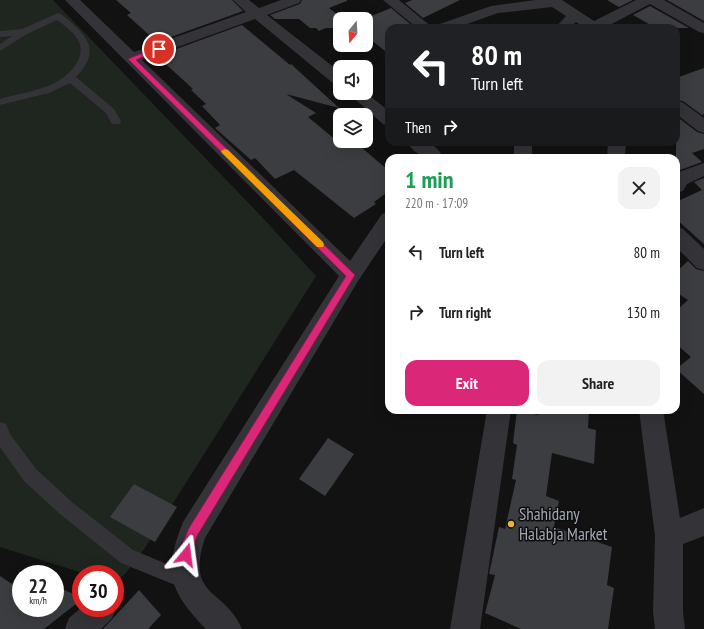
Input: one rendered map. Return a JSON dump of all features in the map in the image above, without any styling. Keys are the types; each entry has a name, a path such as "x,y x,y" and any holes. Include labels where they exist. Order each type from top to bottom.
{"street":[{"path":"72,0 351,275"},
{"path":"240,0 333,74"},
{"path":"131,59 294,0"},
{"path":"390,0 421,24"},
{"path":"601,24 647,0"},
{"path":"654,0 704,29"},
{"path":"453,24 496,9 553,1 590,24"},
{"path":"566,24 575,15"},
{"path":"365,100 385,117"},
{"path":"680,109 704,127"},
{"path":"424,146 435,152"},
{"path":"680,179 704,169"},
{"path":"227,629 193,594 186,580 185,563 187,547 193,532 351,275 385,226"},
{"path":"680,238 704,262"},
{"path":"465,629 497,414"},
{"path":"652,414 670,536 668,612 670,629"},
{"path":"670,536 704,522"},
{"path":"80,629 93,617"}],"lane":[{"path":"0,48 24,32 58,16 75,31 85,44 85,54 80,67 70,78 59,86 0,102"},
{"path":"0,34 24,32"},
{"path":"70,78 110,111 116,121"},
{"path":"0,429 4,439 30,475 66,508 127,557 186,580"}],"shaded area":[{"path":"0,0 53,0 261,216 316,276 145,548 125,574 124,575 124,565 72,565 72,570 64,567 64,565 57,565 0,547"}],"building":[{"path":"116,0 232,0 243,11 157,42 127,15 131,13"},
{"path":"302,0 347,0 329,8 334,12 333,28 326,28 319,31 316,28 310,28 299,19 275,19 270,15 300,4"},
{"path":"412,0 460,0 423,18 405,3"},
{"path":"607,0 633,0 619,7"},
{"path":"667,0 704,0 704,21"},
{"path":"650,6 689,28 680,28 680,24 649,24 633,15"},
{"path":"391,8 410,24 385,24 385,51 373,41 373,15"},
{"path":"242,25 290,65 291,64 339,108 286,94 316,113 308,117 333,138 333,148 362,148 385,168 385,194 374,202 376,204 354,218 294,170 275,179 255,158 251,160 215,128 220,125 202,106 206,104 191,90 193,89 157,56"},
{"path":"704,68 704,114 702,115 683,101 680,101 680,77"},
{"path":"680,119 697,132 704,134 704,149 692,153 702,162 680,170 680,154 676,154 676,146 680,146"},
{"path":"704,178 704,244 680,223 680,200 702,190 694,182"},
{"path":"688,261 696,269 704,271 704,394 680,373 680,366 691,357 680,347 680,307 688,300 680,295 680,268"},
{"path":"517,414 589,414 588,428 596,430 594,464 552,453 546,496 559,501 554,527 612,547 607,585 614,588 608,629 521,629 485,613 495,575 489,574 499,527 505,529 516,480 512,479 517,445 513,443"},
{"path":"328,438 354,454 325,496 299,479"},
{"path":"134,484 177,507 155,542 110,517"},
{"path":"0,576 12,584 12,617 59,617 44,629 0,629"},
{"path":"64,590 72,593 72,607 64,613"},
{"path":"139,590 161,615 148,629 103,629 114,617 124,617 124,606"}],"slow traffic":[{"path":"225,151 320,245"}],"place":[{"name":"Shahidany Halabja Market","path":"511,524"}],"route":[{"path":"159,49 131,59 351,275 193,532 187,547 186,555"}]}
